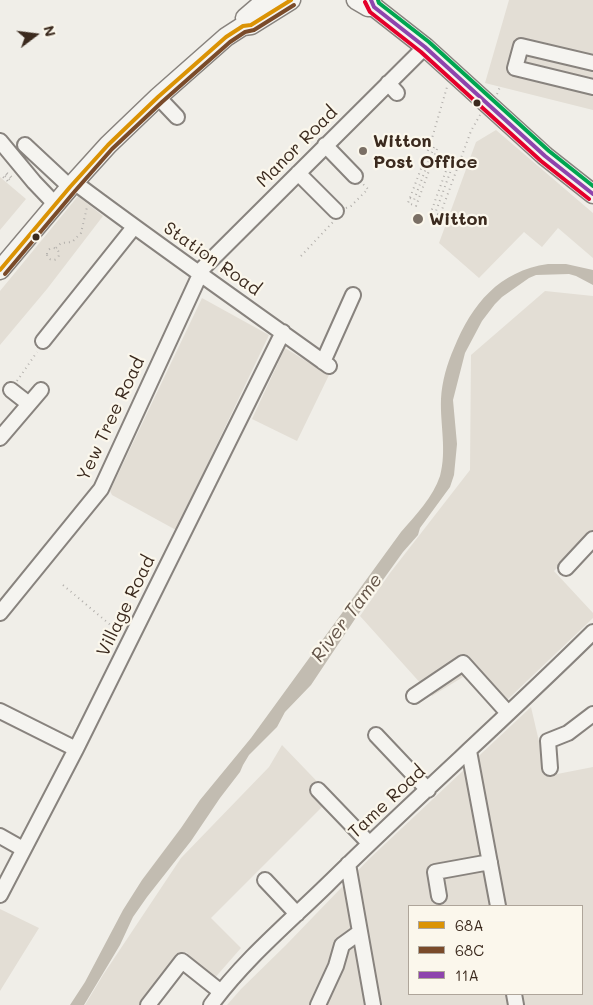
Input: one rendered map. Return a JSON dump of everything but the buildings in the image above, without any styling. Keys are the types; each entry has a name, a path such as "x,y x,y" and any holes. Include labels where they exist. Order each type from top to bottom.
{"main road":[{"path":"243,26 245,18 266,0"},
{"path":"0,270 72,184 108,145 158,97 226,37 291,0"},
{"path":"356,0 368,7 372,4 425,47 545,156 593,194"}],"street":[{"path":"593,62 521,46 515,68 593,87"},
{"name":"Manor Road","path":"199,275 203,268 325,145 392,88 425,47"},
{"path":"158,97 177,117"},
{"path":"0,141 32,181 55,204"},
{"name":"Station Road","path":"32,181 25,145 72,184 92,196 199,275 283,332 326,364 353,294"},
{"path":"325,145 356,176"},
{"path":"298,173 336,211"},
{"path":"43,341 134,227"},
{"name":"Yew Tree Road","path":"0,613 101,489 199,275"},
{"name":"Village Road","path":"0,895 76,749 283,332"},
{"path":"11,390 29,404"},
{"path":"0,438 41,390"},
{"path":"566,568 592,544"},
{"name":"Tame Road","path":"211,1005 240,970 369,843 469,752 508,712 592,635"},
{"path":"414,696 464,663 508,712"},
{"path":"0,710 76,749"},
{"path":"550,768 548,741 568,733 593,714"},
{"path":"376,735 428,790"},
{"path":"469,752 498,905"},
{"path":"318,790 369,843"},
{"path":"0,836 23,849"},
{"path":"439,896 435,872 490,862"},
{"path":"348,864 373,1005"},
{"path":"265,880 297,914"},
{"path":"318,1005 336,966 342,945 360,932"},
{"path":"148,1005 182,961 221,992"}],"path":[{"path":"410,198 414,200 434,147 437,149 416,206 408,203 430,145 450,81"},
{"path":"441,213 436,211 455,159 451,157 431,212 440,216 476,120 500,87"},
{"path":"5,175 12,180 5,175"},
{"path":"301,256 333,223 336,211 351,206 368,189 356,176"},
{"path":"56,248 59,256 51,260 46,254 48,249 56,248 61,243 72,242 81,233 85,212 92,196"},
{"path":"11,390 43,341"},
{"path":"63,584 130,641"}],"shaded area":[{"path":"509,0 593,0 593,110 485,83"},
{"path":"496,130 593,213 593,258 558,228 542,247 524,232 479,278 439,243 476,142"},
{"path":"0,177 26,199 0,230"},
{"path":"78,196 103,216 47,289 0,345 0,291"},
{"path":"545,291 593,296 593,533 554,571 593,613 593,618 506,701 477,671 467,680 463,677 432,696 360,616 390,573 470,470 471,355"},
{"path":"202,298 269,335 176,530 112,495 110,491"},
{"path":"285,348 329,375 297,441 252,419"},
{"path":"531,707 547,776 593,767 593,1005 227,1005 369,859"},
{"path":"282,745 332,797 211,918 241,948 213,980 186,952 144,1005 85,1005 181,858 269,767"},
{"path":"0,909 39,928 0,991"}],"water":[{"name":"River Tame","path":"548,264 566,264 593,270 593,285 569,274 536,275 502,297 482,321 465,353 453,400 457,444 454,475 450,487 420,528 418,535 403,552 357,616 311,685 285,712 277,727 249,755 240,772 191,841 147,897 133,917 120,945 84,1005 70,1005 85,982 123,910 142,880 200,800 251,738 433,491 440,476 443,457 441,399 444,379 451,354 469,317 489,292 501,282 515,274"}],"transit line":[{"name":"68A","path":"0,270 108,145 158,97 226,37 243,26 251,25 291,0"},
{"name":"11A","path":"371,0 374,7 425,47 545,156 593,194"},
{"path":"378,0 379,3 429,42 549,151 593,186"},
{"path":"365,2 370,12 421,52 541,161 589,199"},
{"name":"68C","path":"5,274 112,149 162,102 230,42 245,32 254,30 294,5"}],"place":[{"name":"Witton Post Office","path":"363,151"},
{"name":"Witton","path":"418,219"}]}
